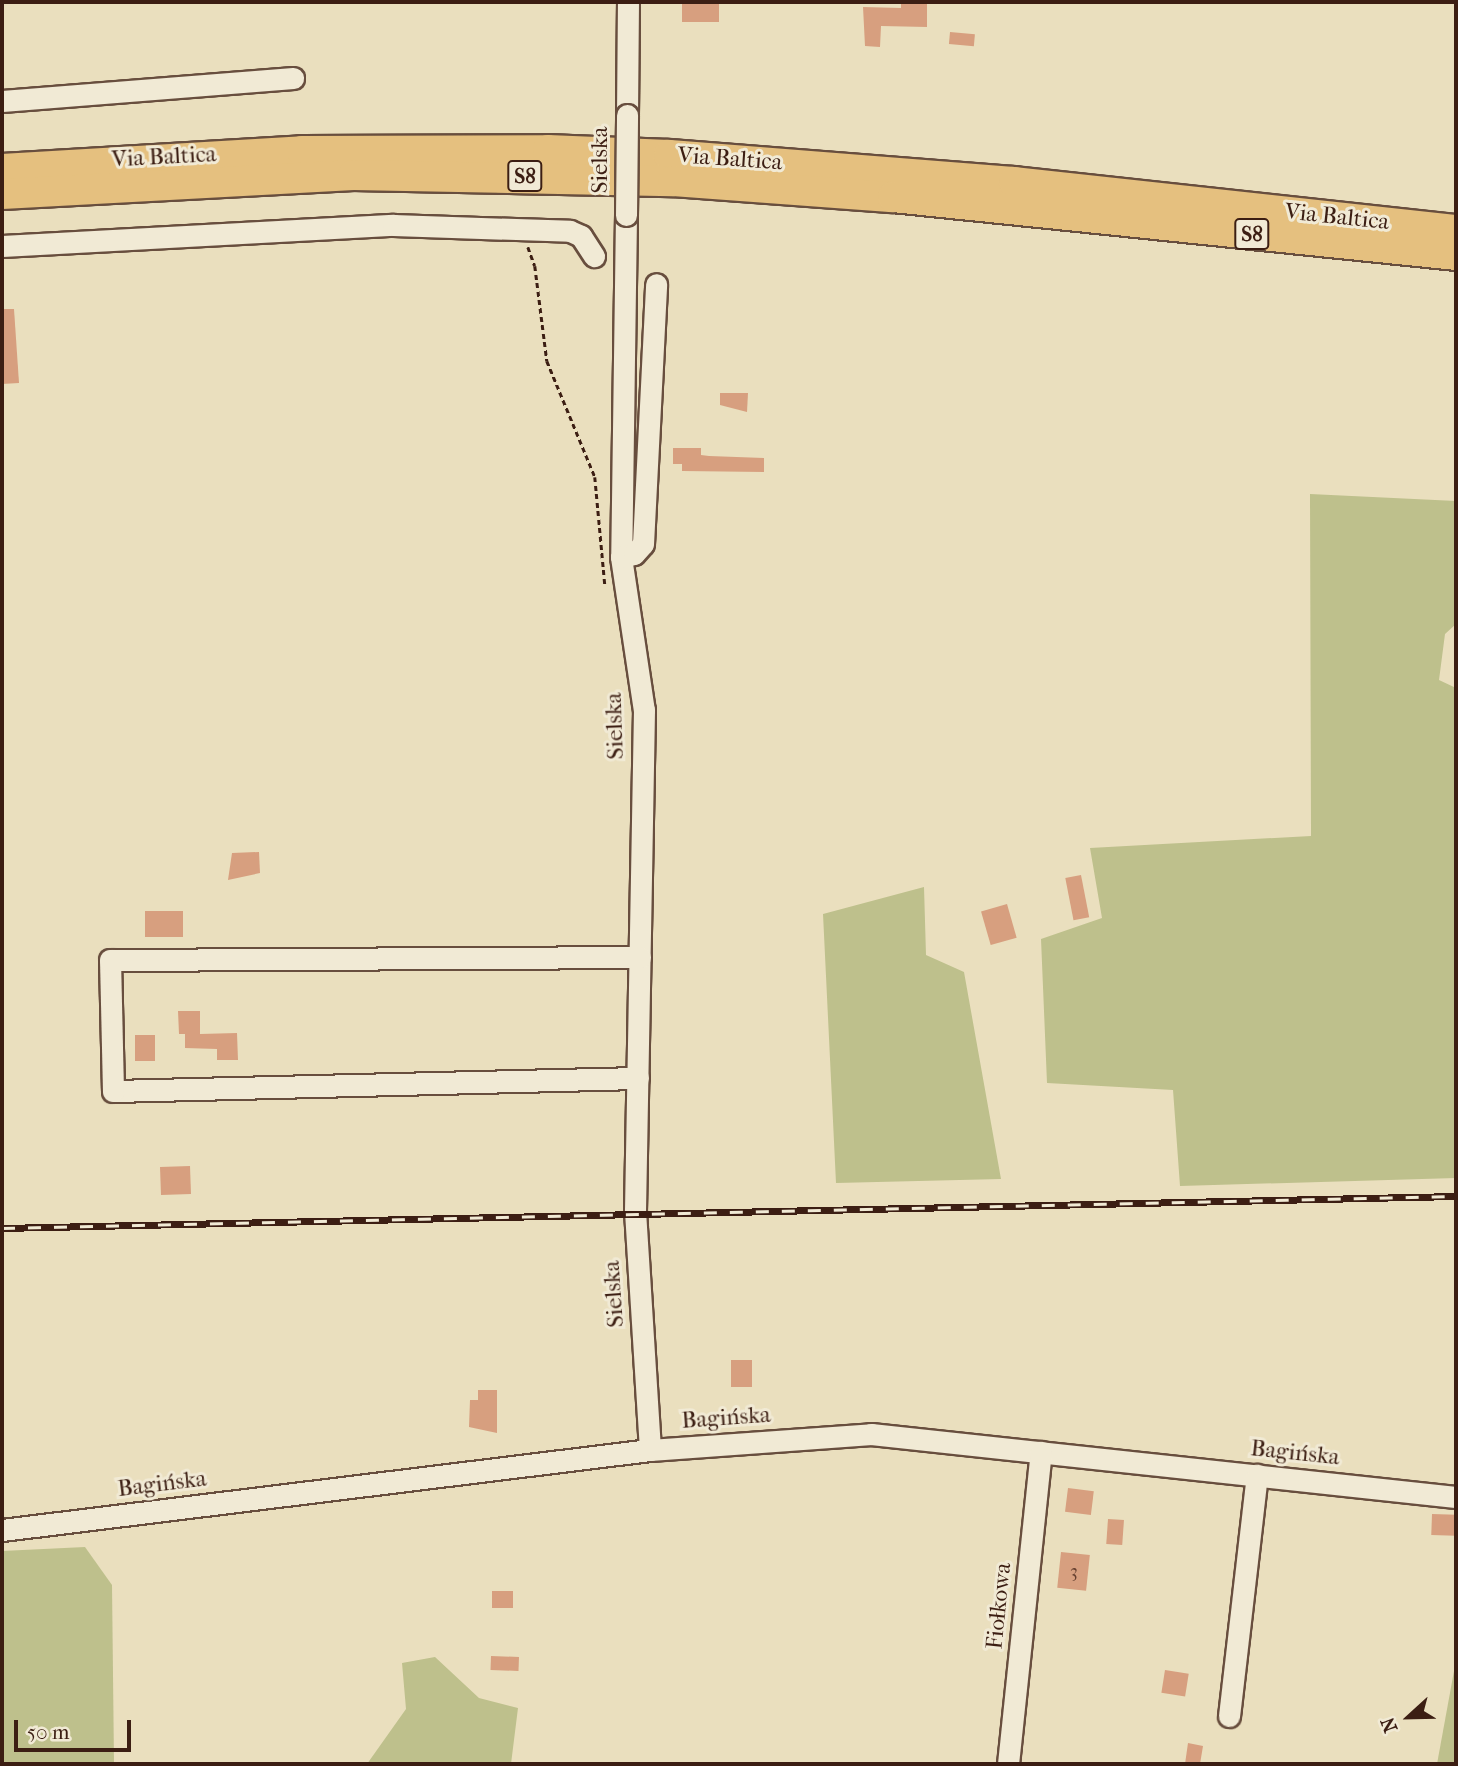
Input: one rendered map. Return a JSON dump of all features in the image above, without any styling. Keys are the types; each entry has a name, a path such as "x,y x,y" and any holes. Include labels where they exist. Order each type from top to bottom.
{"highway":[{"name":"Via Baltica","path":"2,169 302,151 669,155 989,180 1456,230"},
{"name":"Via Baltica","path":"2,194 353,175 673,181 962,204 1456,255"}],"street":[{"name":"Sielska","path":"628,2 621,556 643,710 635,1211 650,1450"},
{"path":"2,101 293,78"},
{"path":"2,246 268,229 513,229 569,231 581,236 594,256"},
{"path":"621,556 634,554 643,544 656,284"},
{"path":"638,1078 113,1091 110,960 639,957"},
{"name":"Bagińska","path":"2,1530 650,1450 871,1434 1456,1497"},
{"name":"Fiołkowa","path":"1009,1764 1041,1452"},
{"path":"1229,1716 1257,1475"}],"path":[{"path":"513,229 535,266 547,360 595,477 604,582 611,592 626,596"}],"green space":[{"path":"1310,494 1456,501 1456,624 1445,634 1439,680 1456,688 1456,1178 1180,1186 1173,1090 1047,1083 1041,939 1102,918 1090,848 1311,836"},
{"path":"924,887 926,955 964,972 1001,1179 836,1183 823,914"},
{"path":"85,1547 112,1585 114,1764 2,1764 2,1551"},
{"path":"435,1657 479,1698 518,1708 511,1764 367,1764 406,1709 402,1663"},
{"path":"1456,1660 1456,1764 1437,1764"}],"building":[{"path":"682,2 719,2 719,22 682,22"},
{"path":"901,2 927,2 927,27 881,26 880,47 865,46 863,7 901,8"},
{"path":"950,32 975,34 974,46 949,44"},
{"path":"2,309 14,309 19,383 2,384"},
{"path":"720,393 748,393 747,412 720,405"},
{"path":"673,448 701,448 701,455 709,456 764,458 764,472 682,471 682,464 673,464"},
{"path":"259,852 260,873 228,880 232,853"},
{"path":"1081,875 1089,917 1073,920 1065,878"},
{"path":"1007,904 1017,938 991,945 981,911"},
{"path":"145,911 183,911 183,937 145,937"},
{"path":"178,1011 200,1011 200,1034 237,1033 238,1060 217,1060 217,1049 185,1048 185,1034 179,1034"},
{"path":"135,1035 155,1035 155,1061 135,1061"},
{"path":"190,1166 191,1194 161,1195 160,1167"},
{"path":"731,1360 752,1360 752,1387 731,1387"},
{"path":"478,1390 497,1390 497,1433 469,1427 470,1400 478,1400"},
{"path":"1068,1488 1094,1491 1091,1515 1065,1512"},
{"path":"1432,1514 1456,1515 1455,1536 1431,1535"},
{"path":"1108,1519 1124,1520 1122,1545 1106,1544"},
{"path":"1061,1552 1090,1555 1086,1591 1057,1588"},
{"path":"492,1591 513,1591 513,1608 492,1608"},
{"path":"491,1656 519,1657 518,1671 491,1670"},
{"path":"1165,1670 1189,1674 1185,1696 1161,1693"},
{"path":"1188,1743 1203,1746 1200,1764 1185,1764"}],"railway":[{"path":"2,1228 1456,1196"}]}
